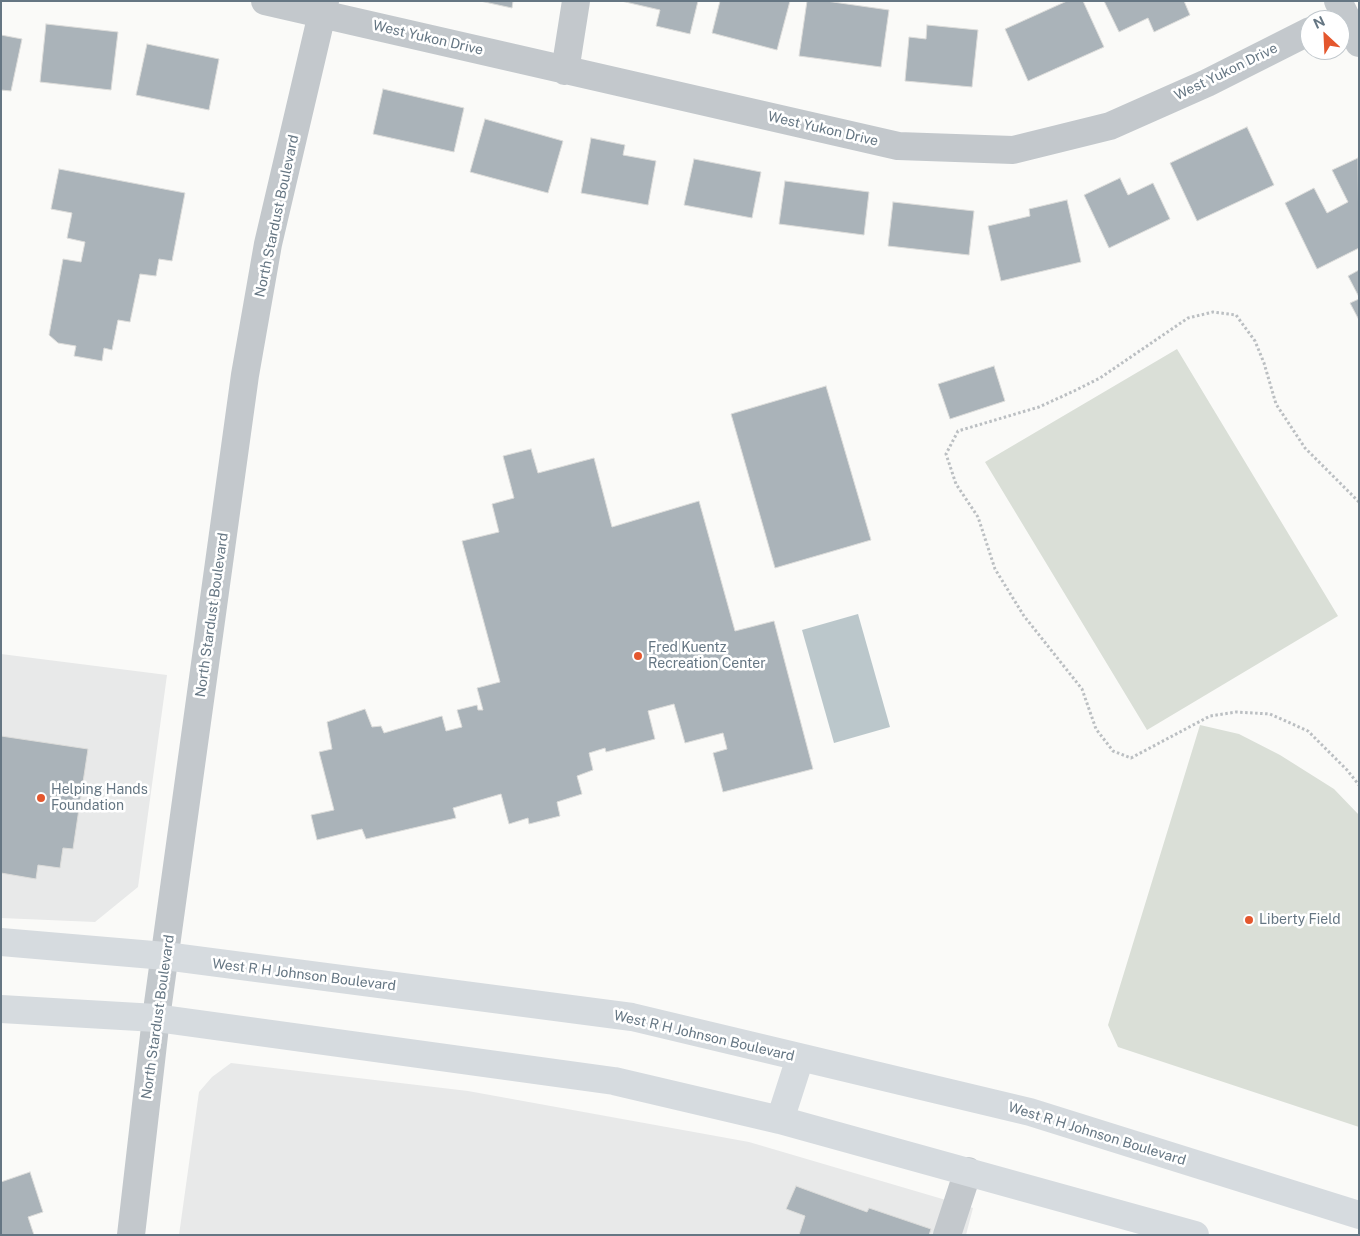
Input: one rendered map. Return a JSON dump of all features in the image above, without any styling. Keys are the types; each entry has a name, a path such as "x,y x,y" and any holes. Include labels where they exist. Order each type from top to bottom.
{"main road":[{"name":"West R H Johnson Boulevard","path":"1,942 165,956 632,1017 1030,1112 1359,1216"},
{"path":"1,1009 156,1018 614,1081 780,1120 1195,1235"},
{"path":"780,1120 800,1058"}],"street":[{"name":"West Yukon Drive","path":"265,1 324,7 565,70 898,146 1012,150 1110,126 1207,82 1300,36"},
{"path":"565,70 576,1"},
{"name":"North Stardust Boulevard","path":"131,1235 156,1018 245,374 268,244 324,7"},
{"path":"1350,30 1359,43"},
{"path":"947,1235 968,1171"}],"path":[{"path":"1359,502 1305,448 1276,404 1256,341 1236,315 1213,312 1188,318 1100,378 1074,391 1039,407 958,431 946,454 956,484 978,517 996,569 1024,616 1082,689 1096,729 1113,751 1131,758 1210,716 1236,712 1270,714 1308,731 1348,770 1359,784"}],"shaded area":[{"path":"1177,349 1338,616 1147,730 985,462"},
{"path":"858,614 890,727 834,743 802,630"},
{"path":"1,654 167,675 138,887 95,922 1,918"},
{"name":"Liberty Field","path":"1200,725 1239,734 1280,755 1334,789 1359,815 1359,1127 1118,1047 1108,1025"},
{"path":"231,1063 468,1091 749,1142 973,1208 966,1235 179,1235 199,1092 212,1077"}],"building":[{"path":"480,1 513,1 512,8"},
{"path":"621,1 698,1 690,34 656,26 660,10"},
{"path":"720,1 790,1 777,50 712,33"},
{"path":"807,1 826,1 889,10 881,67 799,56"},
{"path":"1067,1 1083,1 1104,47 1028,81 1005,29"},
{"path":"1104,1 1184,1 1190,15 1154,32 1148,18 1119,32"},
{"path":"46,24 118,32 111,90 40,82"},
{"path":"927,25 978,30 972,87 905,81 909,37 926,39"},
{"path":"1,35 22,39 11,91 1,90"},
{"path":"147,44 219,59 209,110 136,95"},
{"path":"383,89 464,108 454,152 373,134"},
{"path":"485,119 563,141 548,193 470,172"},
{"path":"1247,127 1274,185 1197,221 1170,163"},
{"path":"591,138 625,145 623,155 656,161 648,205 581,193"},
{"path":"1358,158 1359,248 1317,269 1285,203 1314,188 1327,213 1348,202 1332,170"},
{"path":"694,159 761,172 752,218 684,205"},
{"path":"59,169 185,193 172,261 159,259 156,276 140,274 130,322 118,320 112,350 104,348 102,361 74,356 76,346 58,343 49,335 63,259 81,262 85,242 67,238 72,213 51,209"},
{"path":"1120,178 1128,195 1153,183 1170,219 1109,248 1084,195"},
{"path":"785,181 869,192 864,235 779,224"},
{"path":"1067,200 1081,262 1001,281 988,226 1030,216 1029,209"},
{"path":"893,202 974,211 969,255 888,246"},
{"path":"1359,270 1359,297 1348,276"},
{"path":"1359,299 1359,320 1350,303"},
{"path":"994,366 1005,401 950,419 938,384"},
{"path":"826,386 871,540 775,568 731,414"},
{"name":"Fred Kuentz Recreation Center","path":"531,449 538,473 594,458 612,527 699,501 735,631 774,621 813,769 723,792 713,753 727,749 723,733 685,743 674,704 648,711 655,739 606,752 605,748 589,753 593,770 577,776 582,794 557,802 560,816 529,824 528,818 509,824 501,794 453,808 456,818 366,839 362,829 317,840 311,815 334,810 319,752 332,749 327,722 365,709 372,727 381,726 384,733 442,716 446,731 462,727 457,710 477,705 478,710 483,710 477,688 500,682 462,541 499,532 492,504 514,498 503,456"},
{"name":"Helping Hands Foundation","path":"1,736 88,749 73,849 63,848 60,868 38,865 36,879 1,873"},
{"path":"30,1172 43,1212 28,1217 34,1235 1,1235 1,1182"},
{"path":"796,1186 867,1212 869,1208 931,1229 929,1235 799,1235 805,1216 786,1209"}],"place":[{"name":"Fred Kuentz Recreation Center","path":"638,656"},
{"name":"Helping Hands Foundation","path":"41,798"},
{"name":"Liberty Field","path":"1249,920"}]}
